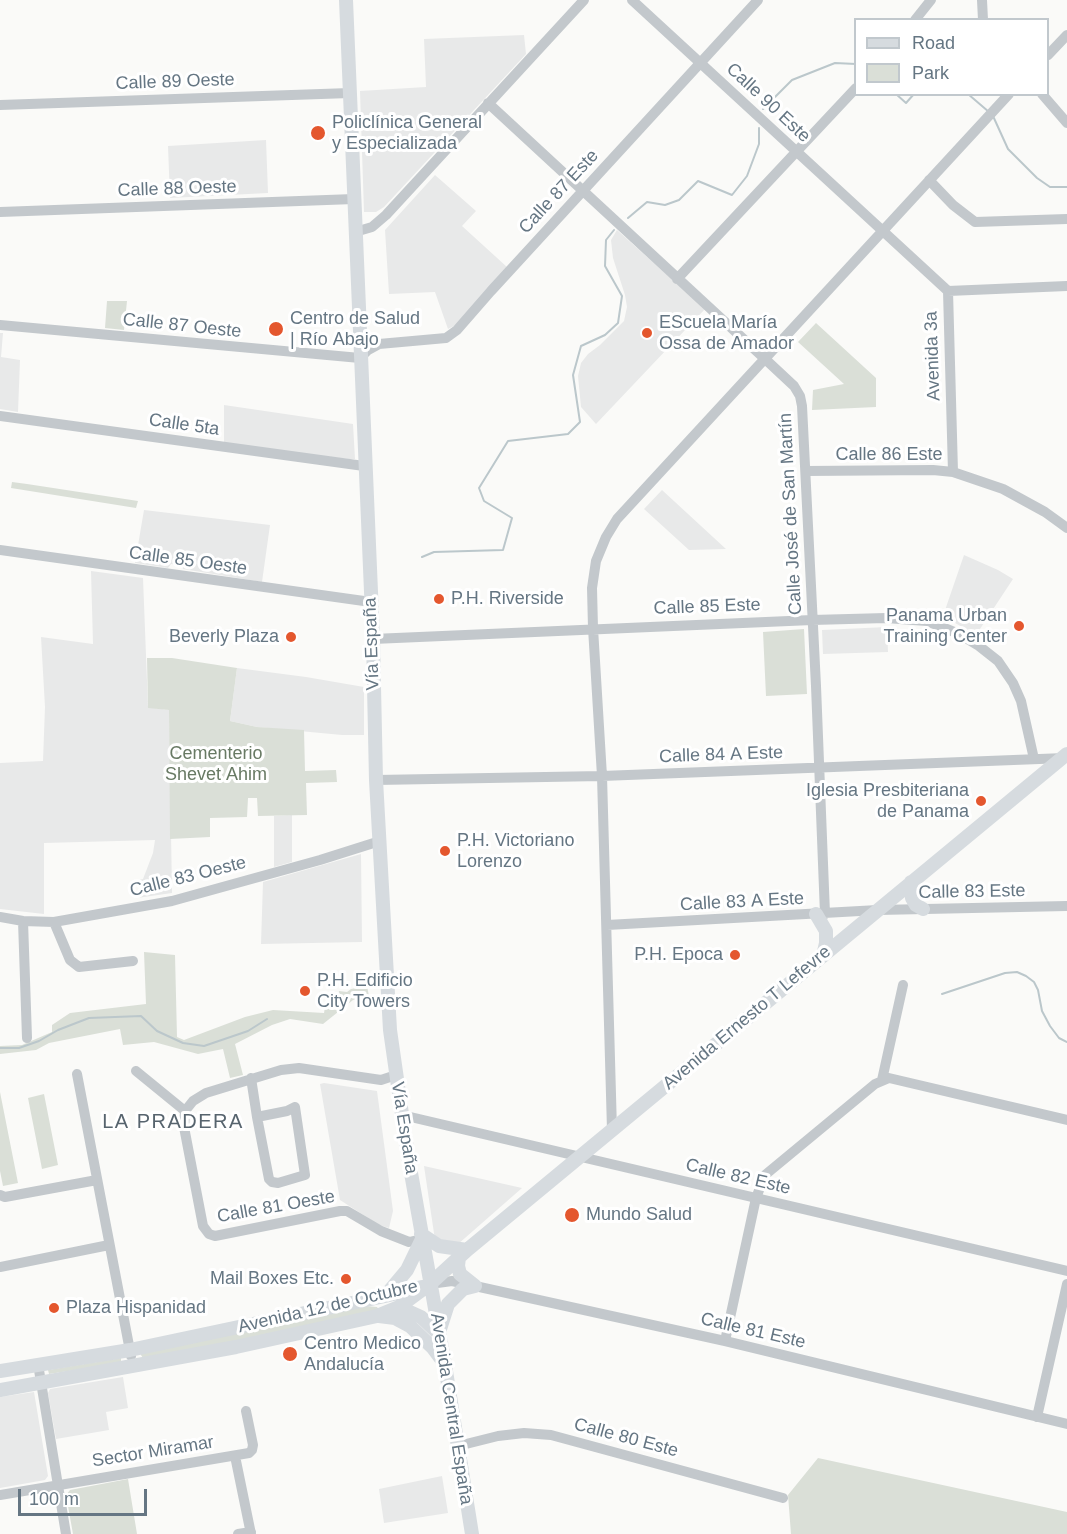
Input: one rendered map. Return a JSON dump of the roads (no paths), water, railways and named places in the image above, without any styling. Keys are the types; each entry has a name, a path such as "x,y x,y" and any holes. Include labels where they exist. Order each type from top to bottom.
{"main road":[{"name":"Vía España","path":"346,0 373,639 376,780 390,1030 430,1284"},
{"name":"Avenida Ernesto T Lefevre","path":"430,1284 463,1253 1065,757"},
{"path":"911,882 912,898 916,905 923,909"},
{"path":"820,914 826,934 823,956"},
{"path":"385,1296 407,1270 422,1237 439,1246 463,1253 458,1266 460,1274 475,1286"},
{"name":"Avenida 12 de Octubre","path":"0,1371 130,1350 385,1296 430,1284"},
{"name":"Avenida 12 de Octubre","path":"0,1390 236,1347 377,1316 399,1307 430,1284"},
{"name":"Avenida Central España","path":"430,1284 472,1534"},
{"path":"399,1307 421,1317 439,1334 448,1304 463,1289 475,1286"},
{"path":"377,1316 395,1318 415,1330 433,1348 445,1365"}],"street":[{"path":"356,232 372,227 386,215 584,0"},
{"name":"Calle 90 Este","path":"632,0 883,230"},
{"name":"Calle 87 Este","path":"360,358 374,346 380,344 446,338 458,330 758,0"},
{"path":"917,18 931,0"},
{"path":"982,0 983,18"},
{"path":"1049,53 1067,35"},
{"path":"677,279 854,89"},
{"name":"Calle 89 Oeste","path":"0,105 350,93"},
{"path":"1044,96 1067,123"},
{"name":"Calle José de San Martín","path":"488,103 794,386 800,396 806,471 820,768 820,914"},
{"path":"612,1130 602,776 593,628 592,588 596,561 617,519 998,106"},
{"path":"929,180 952,205 975,222 1067,219"},
{"name":"Calle 88 Oeste","path":"0,212 354,199"},
{"name":"Avenida 3a","path":"883,230 948,291 953,472"},
{"path":"948,291 1067,286"},
{"name":"Calle 87 Oeste","path":"0,325 360,358"},
{"name":"Calle 5ta","path":"0,416 364,466"},
{"name":"Calle 86 Este","path":"806,471 933,470 953,472 1003,489 1045,512 1067,528"},
{"name":"Calle 85 Oeste","path":"0,550 371,602"},
{"name":"Calle 85 Este","path":"373,639 812,620 892,618 927,621 959,634 998,661 1013,683 1026,718 1034,759"},
{"name":"Calle 84 A Este","path":"376,780 602,776 1065,757"},
{"name":"Calle 83 Oeste","path":"0,917 23,921 54,922 172,901 380,841"},
{"name":"Calle 83 Este","path":"878,910 1067,906"},
{"name":"Calle 83 A Este","path":"607,925 878,910"},
{"path":"23,921 27,1038"},
{"path":"54,922 70,960 79,967 133,961"},
{"path":"882,1080 903,985"},
{"path":"136,1071 185,1111 193,1101 207,1093 281,1070 299,1068 381,1080 396,1075"},
{"path":"77,1074 133,1367"},
{"path":"251,1078 257,1118 269,1179 278,1183 305,1175 295,1107 257,1118"},
{"path":"725,1341 761,1181 769,1170 882,1080 889,1078 1067,1120"},
{"name":"Calle 81 Oeste","path":"185,1111 184,1127 203,1226 209,1234 215,1236 347,1211 381,1231 409,1242 422,1237"},
{"name":"Calle 82 Este","path":"402,1115 1067,1271"},
{"path":"0,1194 5,1197 97,1180"},
{"path":"0,1267 109,1245"},
{"name":"Calle 81 Este","path":"430,1284 452,1281 475,1286 725,1341 1067,1424"},
{"path":"1037,1417 1067,1284"},
{"path":"38,1364 66,1534"},
{"name":"Sector Miramar","path":"0,1495 249,1453 252,1450 246,1411"},
{"name":"Calle 80 Este","path":"458,1446 524,1433 552,1435 783,1498"},
{"path":"235,1456 251,1533 238,1534"}],"waterway":[{"path":"763,109 792,80 835,63 854,64"},
{"path":"898,96 906,103 912,96"},
{"path":"970,96 989,112"},
{"path":"993,116 1008,149 1037,178 1050,187 1067,187"},
{"path":"628,218 647,202 665,205 679,200 698,181 732,195 747,176 759,144 759,128"},
{"path":"422,557 434,552 503,550 512,518 484,501 479,488 508,441 568,434 580,422 573,375 581,346 605,335 618,323 622,296 605,266 606,240 614,230"},
{"path":"942,994 1005,973 1017,972 1034,982 1042,1011 1050,1026 1059,1038 1067,1042"},
{"path":"0,1048 19,1048 89,1018 141,1016 157,1031 183,1043 204,1046 248,1031 267,1019"}],"place":[{"name":"Policlínica General y Especializada","path":"318,133"},
{"name":"Centro de Salud | Río Abajo","path":"276,329"},
{"name":"EScuela María Ossa de Amador","path":"647,333"},
{"name":"P.H. Riverside","path":"439,599"},
{"name":"Panama Urban Training Center","path":"1019,626"},
{"name":"Beverly Plaza","path":"291,637"},
{"name":"Iglesia Presbiteriana de Panama","path":"981,801"},
{"name":"P.H. Victoriano Lorenzo","path":"445,851"},
{"name":"P.H. Epoca","path":"735,955"},
{"name":"P.H. Edificio City Towers","path":"305,991"},
{"name":"Mundo Salud","path":"572,1215"},
{"name":"Mail Boxes Etc.","path":"346,1279"},
{"name":"Plaza Hispanidad","path":"54,1308"},
{"name":"Centro Medico Andalucía","path":"290,1354"}],"district":[{"name":"LA PRADERA","path":"173,1122"}],"park label":[{"name":"Cementerio Shevet Ahim","path":"216,764"}]}
